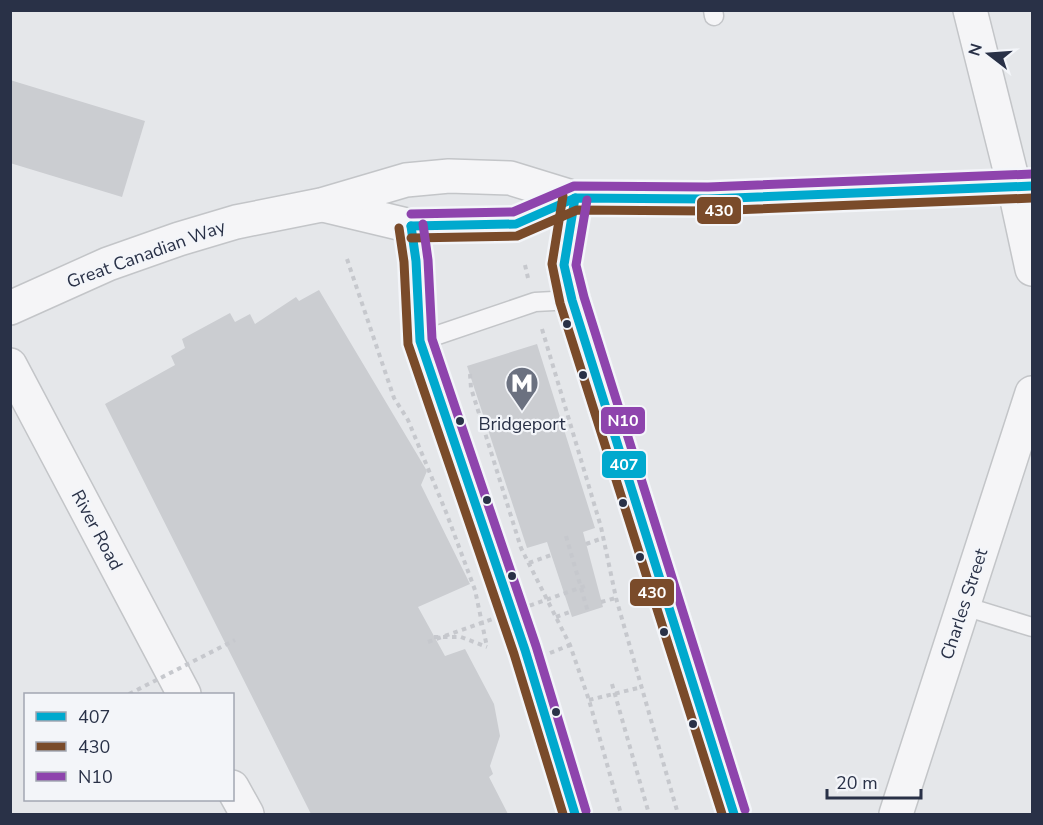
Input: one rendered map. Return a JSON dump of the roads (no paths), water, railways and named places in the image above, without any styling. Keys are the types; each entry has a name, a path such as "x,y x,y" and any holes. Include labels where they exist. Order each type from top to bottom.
{"street":[{"path":"970,10 1023,186 1032,269"},
{"name":"Great Canadian Way","path":"10,308 108,264 179,239 236,222 321,205 406,180 448,176 510,178 575,198 708,199 1023,186"},
{"name":"Great Canadian Way","path":"321,205 411,226 516,224 575,198"},
{"name":"River Road","path":"10,365 183,693"},
{"name":"Charles Street","path":"896,814 1032,393"},
{"path":"234,791 247,814"}],"lane":[{"path":"575,198 564,266 734,814"},
{"path":"411,226 416,261 420,341 525,650 575,814"},
{"path":"420,341 535,302 573,300"},
{"path":"964,606 1032,627"}],"place":[{"name":"Bridgeport","path":"522,412"}]}
